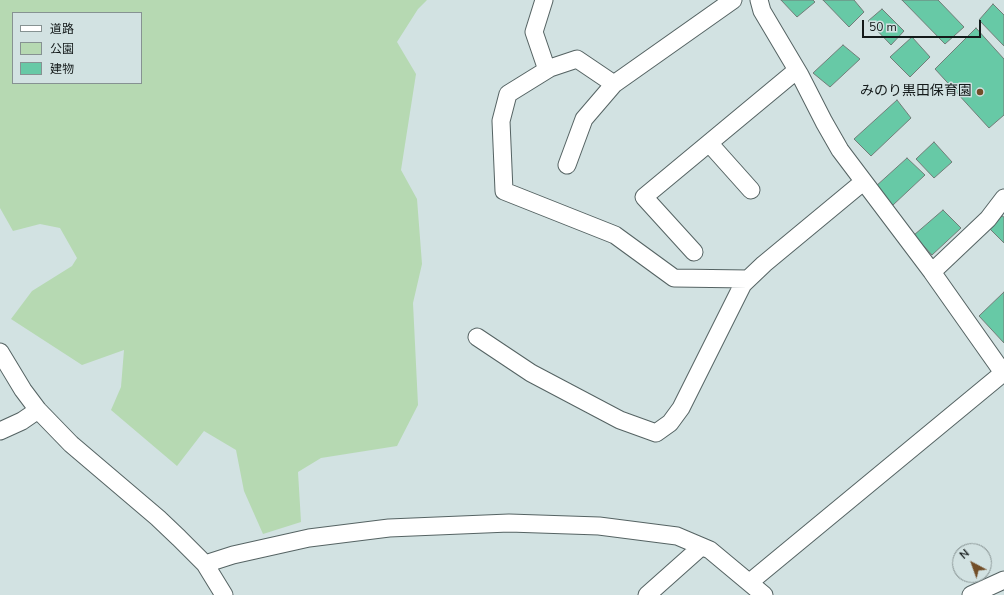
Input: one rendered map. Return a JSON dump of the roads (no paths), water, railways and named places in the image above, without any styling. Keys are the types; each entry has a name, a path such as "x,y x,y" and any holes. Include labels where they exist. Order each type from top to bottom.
{"street":[{"path":"544,0 534,32 547,70"},
{"path":"567,165 584,119 614,84 733,0"},
{"path":"750,582 1004,373 932,272 840,150 797,70 762,11 759,0"},
{"path":"614,84 577,59 547,70 508,94 501,121 504,191 615,235 674,278 748,279"},
{"path":"694,252 644,197 797,70"},
{"path":"710,143 751,190"},
{"path":"477,336 531,373 620,420 656,433 670,423 681,408 743,284 764,264 863,182"},
{"path":"932,272 988,220 1004,198"},
{"path":"0,352 23,390 38,410 71,444 158,518 205,564 224,595"},
{"path":"0,431 22,421 38,410"},
{"path":"205,564 233,555 316,537 389,528 509,523 607,527 677,536 701,546 710,550 764,595"},
{"path":"647,595 701,546"},
{"path":"971,595 1004,580"}],"place":[{"name":"みのり黒田保育園","path":"980,92"}]}
